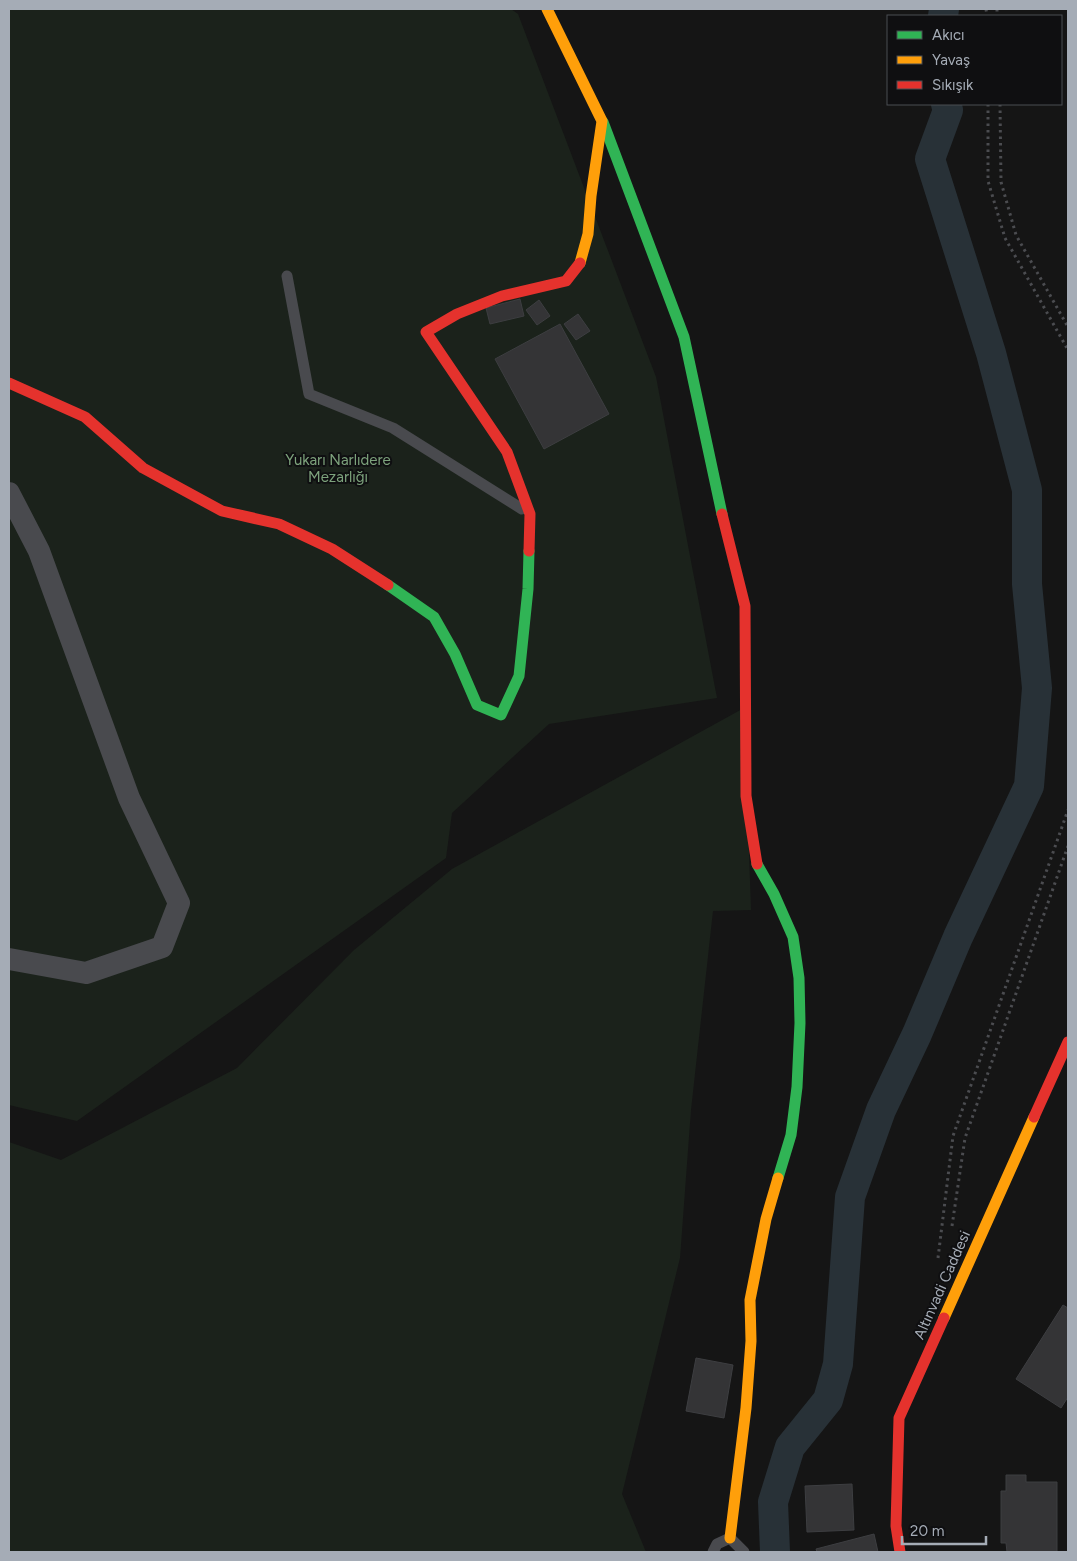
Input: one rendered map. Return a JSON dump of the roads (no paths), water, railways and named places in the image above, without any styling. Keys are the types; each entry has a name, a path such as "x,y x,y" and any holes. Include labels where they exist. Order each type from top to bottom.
{"street":[{"path":"547,9 602,121 684,337 713,477 745,606 746,796 756,863 774,894 793,937 799,978 800,1023 794,1116 791,1135 766,1219 750,1300 751,1341 746,1408 730,1538"},
{"path":"9,383 85,417 143,468 222,511 279,524 297,532 332,549 393,588 434,617 455,654 477,705 501,715 520,676 528,589 530,514 507,452 426,332 457,314 502,296 566,281 580,263 588,234 591,196 602,121"},
{"path":"9,494 39,551 130,798 179,904 162,947 86,973 9,959"},
{"name":"Altınvadi Caddesi","path":"900,1552 896,1526 899,1418 1068,1042"}],"lane":[{"path":"287,276 309,394 392,428 530,514"},
{"path":"713,1552 717,1544 730,1538 744,1552"}],"waterway":[{"path":"943,15 944,9"},
{"path":"775,1552 773,1502 790,1447 828,1400 838,1364 850,1197 881,1110 917,1034 958,937 1029,786 1037,688 1027,584 1027,490 991,353 930,159 948,110 946,105"}],"park label":[{"name":"Yukarı Narlıdere Mezarlığı","path":"338,468"}]}
